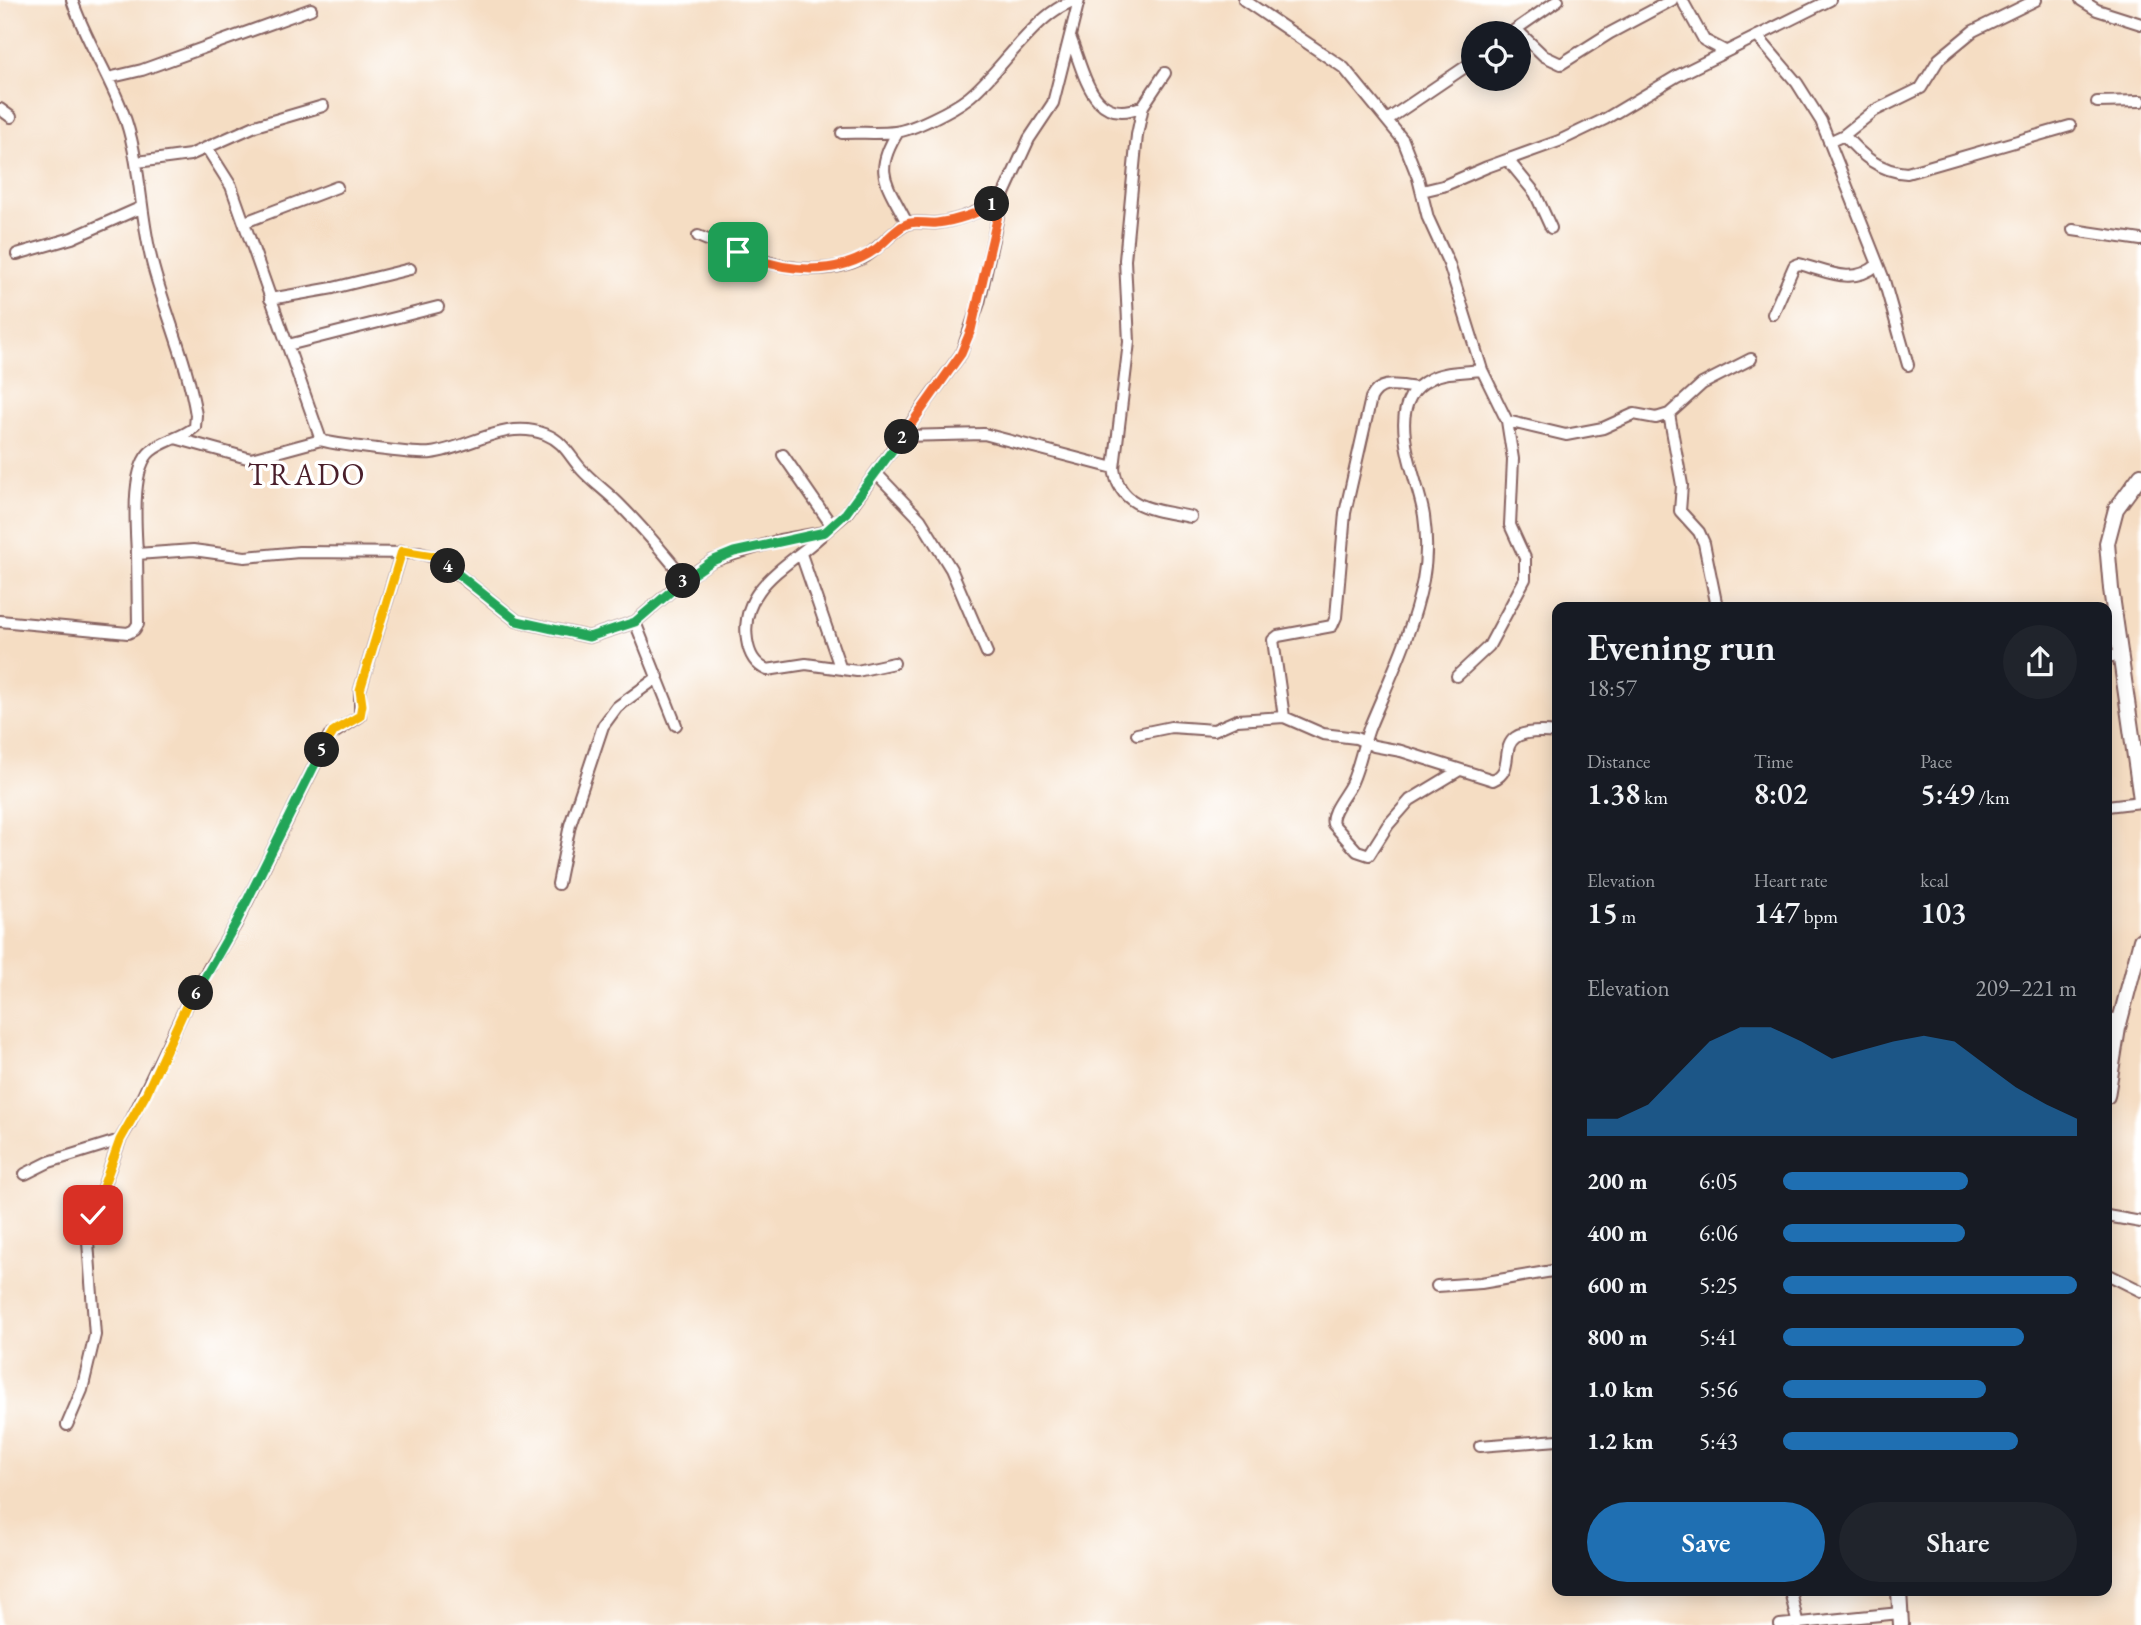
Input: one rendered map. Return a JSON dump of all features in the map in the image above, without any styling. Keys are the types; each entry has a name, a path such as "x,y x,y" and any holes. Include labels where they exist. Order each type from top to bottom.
{"main road":[{"path":"2111,602 2107,542 2116,509 2141,475"},
{"path":"2112,623 2114,656 2141,801"},
{"path":"2113,1019 2141,940"},
{"path":"1899,1596 1900,1619"}],"street":[{"path":"0,621 128,633 134,630 138,624 136,515 142,464 154,449 174,438 184,436 195,427 197,415 152,262 137,162 126,121 108,78 82,29 72,0"},
{"path":"842,133 898,132 968,99 1033,30 1064,5 1079,0 1053,103 1029,139 1002,198 971,330 961,354 846,513 801,554 762,583 753,599 746,623 748,651 754,661 767,670 806,664 856,671 894,663"},
{"path":"1528,21 1558,0"},
{"path":"1531,46 1544,56 1561,64 1672,0"},
{"path":"1682,0 1704,40 1725,51"},
{"path":"1422,191 1443,187 1559,141 1605,119 1725,51 1830,0"},
{"path":"1829,142 1844,135 1874,111 1922,88 1939,59 1973,31 2036,0"},
{"path":"1248,1 1344,68 1403,140 1422,191 1424,208 1449,264 1482,370 1507,421 1513,459 1510,525 1525,558 1525,579 1489,646 1457,676"},
{"path":"2084,1 2097,10 2141,24"},
{"path":"108,78 142,70 311,9"},
{"path":"1757,36 1810,101 1829,142 1893,308 1908,365"},
{"path":"1070,37 1093,95 1102,107 1117,112 1143,106"},
{"path":"1702,63 1704,40"},
{"path":"1387,120 1461,70"},
{"path":"1165,73 1143,106 1137,135 1125,260 1129,342 1114,468 1116,481 1135,505 1191,517"},
{"path":"2097,102 2141,101"},
{"path":"137,162 190,155 255,126 323,106"},
{"path":"0,109 11,117"},
{"path":"1844,135 1862,156 1890,172 1908,173 2070,126"},
{"path":"898,132 884,152 882,163 888,186 907,223"},
{"path":"207,148 224,171 245,222 321,440 330,445 361,445 416,454 433,453 517,429 546,434 568,448 583,471 642,528 685,579"},
{"path":"1508,160 1535,193 1551,228"},
{"path":"245,222 337,187"},
{"path":"698,236 757,261 814,271 835,268 864,258 907,223 938,223 981,211 1002,198"},
{"path":"17,254 72,237 142,207"},
{"path":"2073,230 2141,240"},
{"path":"1773,314 1794,266 1799,264 1860,277 1877,265"},
{"path":"270,299 333,288 410,269"},
{"path":"288,345 438,307"},
{"path":"1507,421 1566,435 1603,429 1634,414 1649,418 1669,414 1690,391 1751,359"},
{"path":"1458,771 1410,800 1388,825 1373,852 1364,856 1331,819 1354,779 1365,741 1404,645 1423,579 1426,548 1424,517 1406,442 1404,422 1410,397 1417,388 1433,377 1482,370"},
{"path":"1284,718 1273,640 1278,636 1332,626 1336,617 1345,513 1371,398 1376,389 1384,384 1417,388"},
{"path":"1669,414 1682,485 1680,511 1684,519 1699,532 1704,543 1716,602"},
{"path":"903,436 984,434 1114,468"},
{"path":"174,438 251,459 321,440"},
{"path":"783,455 829,529"},
{"path":"876,473 920,519 951,569 987,653"},
{"path":"137,554 206,550 245,556 402,551 433,556 470,582 505,613 530,626 589,637 635,622 685,579 734,552 829,529"},
{"path":"67,1425 82,1390 95,1335 88,1242 93,1215 120,1140 146,1094 187,1004 236,923 329,736 360,716 360,690 402,551"},
{"path":"801,554 840,667"},
{"path":"635,622 676,725"},
{"path":"558,884 570,825 603,726 617,707 658,677"},
{"path":"1137,734 1171,727 1214,730 1237,720 1284,718 1323,734 1365,741 1374,746 1401,751 1493,780 1498,778 1514,737 1537,731 1552,732"},
{"path":"2112,805 2141,801"},
{"path":"25,1174 49,1162 120,1140"},
{"path":"2112,1217 2141,1222"},
{"path":"1437,1286 1481,1283 1552,1271"},
{"path":"2112,1276 2141,1291"},
{"path":"1480,1446 1552,1440"},
{"path":"1791,1596 1799,1624"},
{"path":"1780,1625 1900,1619"}],"district":[{"name":"TRADO","path":"307,474"}],"route":[{"path":"93,1215 99,1192 120,1140 146,1094 180,1018 216,962 329,736 360,716 360,690 402,551 433,556 517,621 589,637 635,622 685,579 712,561 734,552 780,540 825,532 846,513 961,354 979,303 1002,198 981,211 938,223 907,223 864,258 835,268 814,271 757,261 738,252"}]}
